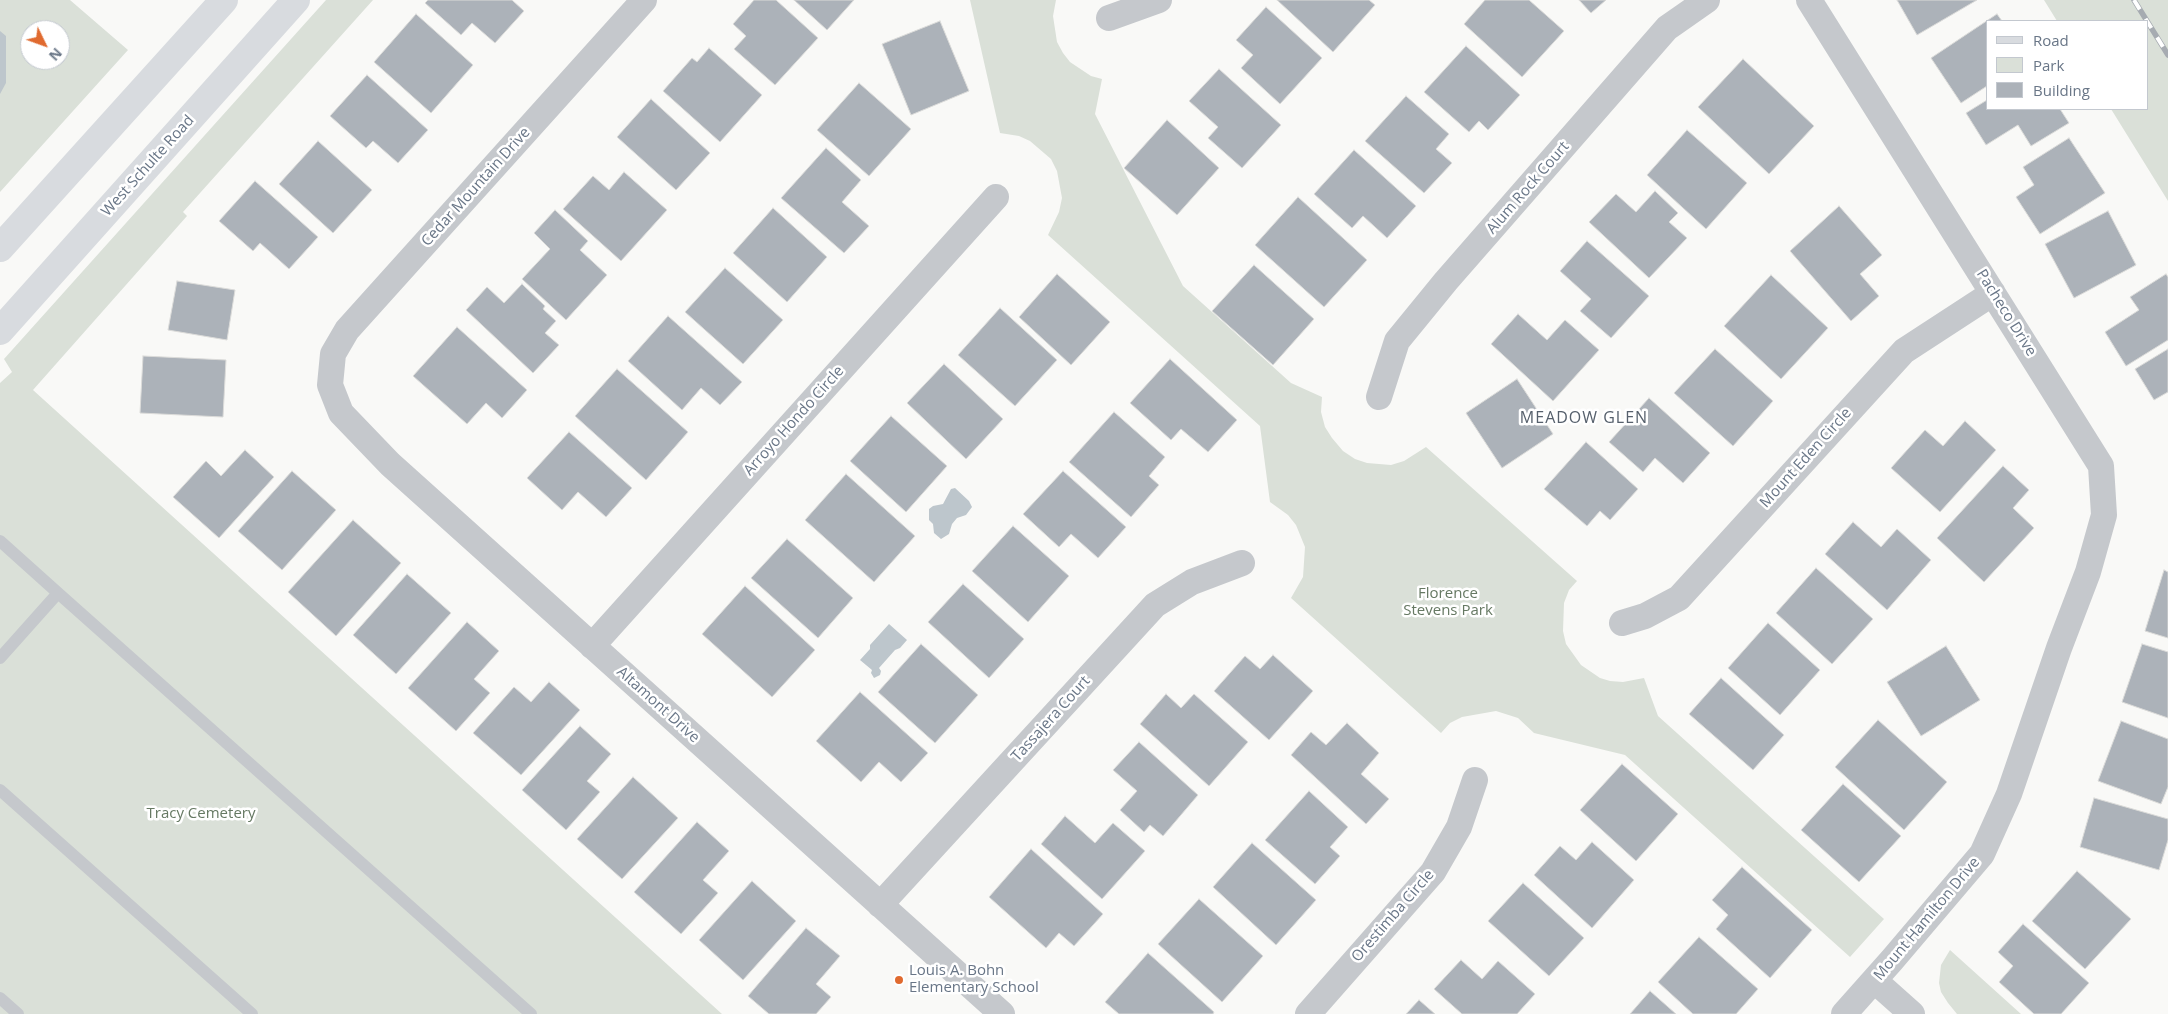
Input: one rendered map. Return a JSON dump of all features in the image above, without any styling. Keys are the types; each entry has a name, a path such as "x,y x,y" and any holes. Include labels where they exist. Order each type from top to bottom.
{"main road":[{"path":"0,248 224,0"},
{"name":"West Schulte Road","path":"0,331 296,0"}],"street":[{"name":"Cedar Mountain Drive","path":"330,385 333,354 347,330 644,0"},
{"path":"1109,18 1159,0"},
{"name":"Alum Rock Court","path":"1379,397 1397,341 1446,281 1668,28 1707,0"},
{"name":"Pacheco Drive","path":"1810,0 2101,466 2104,515 2088,572 2060,648"},
{"name":"Arroyo Hondo Circle","path":"592,646 996,197"},
{"name":"Mount Eden Circle","path":"1622,623 1645,616 1679,598 1904,351 1993,293"},
{"name":"Altamont Drive","path":"330,385 341,413 390,464 1002,1014"},
{"name":"Tassajera Court","path":"880,905 1155,605 1192,582 1242,563"},
{"name":"Mount Hamilton Drive","path":"1844,1014 1875,981 1982,854 2009,794 2060,648"},
{"name":"Orestimba Circle","path":"1308,1014 1433,872 1459,826 1475,780"},
{"path":"1875,981 1912,1014"}],"lane":[{"path":"0,541 531,1014"},
{"path":"0,658 58,594"},
{"path":"0,790 252,1014"},
{"path":"0,998 18,1014"}],"green space":[{"path":"0,0 70,0 128,50 0,192"},
{"name":"Tracy Cemetery","path":"326,0 373,0 183,212 187,216 33,390 722,1014 0,1014 0,383 12,372 4,359"},
{"name":"Florence Stevens Park","path":"970,0 1056,0 1053,16 1057,42 1070,62 1091,76 1102,79 1095,114 1183,286 1291,383 1322,397 1321,412 1325,427 1343,451 1355,459 1367,463 1391,465 1404,461 1426,447 1577,581 1569,590 1564,603 1563,631 1566,644 1581,665 1600,678 1610,681 1623,682 1644,678 1658,716 1884,919 1850,957 1625,755 1534,733 1518,718 1496,711 1462,717 1450,723 1441,733 1291,598 1303,577 1305,547 1296,525 1288,515 1270,502 1260,426 1048,235 1059,212 1062,198 1057,171 1051,159 1030,141 1019,136 1000,133"},
{"path":"2044,0 2168,0 2168,201 2112,110 2148,110 2148,20 2056,20"},
{"path":"1950,950 2021,1014 1957,1014 1941,992 1939,983 1941,965"}],"shaded area":[{"path":"0,31 6,36 6,83 0,94"},
{"path":"955,488 969,501 972,507 966,515 957,518 952,524 949,534 941,539 934,533 933,524 929,520 929,509 943,504 951,489"},
{"path":"889,624 907,640 879,668 881,671 880,675 874,678 871,673 872,670 860,660 870,649 870,645"}],"building":[{"path":"428,0 512,0 524,11 495,43 472,23 461,35 425,3"},
{"path":"754,0 776,0 818,38 775,85 734,49 746,36 733,24"},
{"path":"794,0 854,0 827,30"},
{"path":"1277,0 1369,0 1375,5 1333,52"},
{"path":"1485,0 1529,0 1564,31 1522,77 1464,24"},
{"path":"1579,0 1606,0 1591,13"},
{"path":"1897,0 1977,0 1917,35"},
{"path":"1266,7 1322,58 1280,104 1241,68 1253,55 1236,40"},
{"path":"416,14 473,65 431,113 374,62"},
{"path":"1997,14 2001,20 1988,20"},
{"path":"940,21 969,91 911,115 882,44"},
{"path":"1986,21 1986,87 1961,103 1931,58"},
{"path":"1466,46 1520,95 1488,130 1479,121 1469,132 1424,92"},
{"path":"709,48 762,95 720,142 663,91 692,58 697,62"},
{"path":"1743,59 1814,126 1769,174 1698,107"},
{"path":"1219,69 1281,125 1242,168 1208,138 1218,127 1189,101"},
{"path":"367,75 428,130 398,163 373,141 366,148 330,116"},
{"path":"859,83 911,129 869,176 817,130"},
{"path":"1406,96 1449,134 1436,149 1452,163 1424,193 1365,141"},
{"path":"651,99 710,153 676,190 617,137"},
{"path":"1986,101 1986,110 2061,110 2069,123 2031,146 2018,125 1986,145 1966,113"},
{"path":"1167,120 1219,168 1177,215 1124,168"},
{"path":"1687,130 1747,183 1706,229 1647,175"},
{"path":"2069,138 2105,193 2040,234 2016,197 2034,185 2023,167"},
{"path":"318,141 372,190 333,233 279,184"},
{"path":"826,148 861,180 842,202 869,226 844,253 781,198"},
{"path":"1354,150 1416,206 1387,238 1363,216 1352,228 1314,194"},
{"path":"624,172 667,210 621,261 563,209 593,176 609,190"},
{"path":"255,181 318,237 289,269 260,243 253,251 219,221"},
{"path":"1655,191 1678,213 1669,222 1687,238 1649,278 1589,222 1616,194 1636,212"},
{"path":"1298,197 1367,260 1324,307 1255,245"},
{"path":"1839,206 1882,255 1860,274 1879,296 1851,321 1790,251"},
{"path":"773,208 827,257 787,302 733,253"},
{"path":"555,210 588,241 580,250 607,275 566,320 522,279 550,249 534,233"},
{"path":"2108,211 2136,265 2074,298 2045,244"},
{"path":"1587,241 1649,296 1611,338 1580,311 1591,299 1560,271"},
{"path":"1254,265 1314,319 1273,365 1212,311"},
{"path":"725,268 783,320 743,364 685,312"},
{"path":"1057,274 1110,322 1071,365 1019,317"},
{"path":"2166,274 2168,277 2168,340 2126,366 2105,332 2139,310 2130,297"},
{"path":"1771,275 1828,328 1781,379 1724,326"},
{"path":"177,281 235,290 227,340 168,330"},
{"path":"522,284 545,306 543,309 556,321 545,333 559,345 533,373 466,310 487,287 504,303"},
{"path":"1000,308 1057,360 1015,406 958,355"},
{"path":"1518,314 1547,340 1565,320 1599,350 1553,401 1491,344"},
{"path":"668,316 742,382 720,405 701,388 682,410 628,361"},
{"path":"457,327 527,390 502,418 486,403 467,424 413,376"},
{"path":"1715,349 1773,401 1733,446 1674,393"},
{"path":"2168,349 2168,392 2154,400 2135,369"},
{"path":"143,356 226,360 223,417 140,413"},
{"path":"1170,359 1237,420 1208,452 1181,429 1171,440 1130,403"},
{"path":"944,364 1003,419 966,459 907,403"},
{"path":"617,369 688,432 646,480 575,416"},
{"path":"1517,379 1553,434 1502,468 1466,413"},
{"path":"1649,398 1710,453 1683,483 1655,458 1643,472 1609,442"},
{"path":"1114,412 1165,457 1149,476 1159,485 1131,517 1069,462"},
{"path":"891,416 947,466 906,512 850,461"},
{"path":"1965,421 1996,450 1940,512 1891,468 1925,430 1943,446"},
{"path":"569,432 632,488 606,517 578,492 562,510 527,478"},
{"path":"1586,442 1638,489 1610,520 1600,511 1587,526 1544,489"},
{"path":"245,450 274,477 219,538 173,497 206,461 221,476"},
{"path":"2003,466 2029,490 2013,508 2034,528 1984,582 1937,538"},
{"path":"292,471 336,510 282,570 238,531"},
{"path":"1063,471 1126,527 1098,558 1071,534 1059,547 1023,514"},
{"path":"846,474 915,536 874,582 805,520"},
{"path":"353,520 401,563 336,636 288,592"},
{"path":"1853,522 1881,547 1897,529 1931,560 1887,610 1825,554"},
{"path":"1013,526 1069,576 1028,622 972,571"},
{"path":"787,539 853,598 818,638 751,578"},
{"path":"1816,568 1873,619 1832,664 1776,613"},
{"path":"2164,570 2168,572 2168,638 2145,631"},
{"path":"407,574 451,613 396,674 353,635"},
{"path":"963,584 1024,639 989,678 928,622"},
{"path":"745,586 815,650 772,697 702,634"},
{"path":"467,622 499,651 474,679 490,693 456,731 408,688"},
{"path":"1768,623 1820,670 1780,715 1728,668"},
{"path":"921,644 978,695 935,743 878,692"},
{"path":"2142,644 2168,652 2168,718 2122,702"},
{"path":"1946,646 1980,700 1921,736 1887,682"},
{"path":"1273,655 1313,691 1269,740 1214,691 1245,656 1260,669"},
{"path":"1721,678 1784,735 1753,770 1689,714"},
{"path":"549,682 580,710 521,775 473,733 514,687 531,702"},
{"path":"860,692 928,753 901,782 879,762 861,782 816,741"},
{"path":"1166,694 1181,708 1194,694 1248,742 1209,786 1140,724"},
{"path":"1878,720 1947,782 1904,830 1835,767"},
{"path":"2121,721 2168,739 2168,787 2161,804 2098,781"},
{"path":"1347,723 1379,753 1361,774 1389,799 1366,824 1291,755 1311,732 1326,745"},
{"path":"580,726 611,754 587,781 600,792 566,830 522,790"},
{"path":"1139,742 1198,795 1163,836 1150,825 1144,832 1120,810 1137,791 1113,770"},
{"path":"1622,764 1678,814 1636,861 1580,810"},
{"path":"633,777 678,818 622,879 577,839"},
{"path":"1843,784 1901,836 1859,882 1801,830"},
{"path":"1309,791 1348,827 1330,847 1340,856 1315,884 1265,840"},
{"path":"2094,798 2168,819 2168,840 2159,870 2080,847"},
{"path":"1065,816 1095,843 1113,823 1145,851 1102,899 1041,844"},
{"path":"697,822 729,851 703,880 718,893 681,934 634,892"},
{"path":"1592,842 1634,880 1592,928 1534,875 1560,846 1576,860"},
{"path":"1252,843 1316,900 1276,945 1213,887"},
{"path":"1031,849 1103,914 1074,946 1059,933 1046,948 989,897"},
{"path":"1742,867 1812,930 1770,978 1716,929 1728,915 1712,900"},
{"path":"2077,871 2131,919 2085,969 2032,921"},
{"path":"752,881 796,921 743,980 699,940"},
{"path":"1523,883 1584,938 1549,976 1488,921"},
{"path":"1199,899 1263,956 1222,1002 1158,944"},
{"path":"2023,924 2089,983 2061,1014 2034,1014 1999,982 2013,966 1998,952"},
{"path":"806,928 840,956 816,984 831,997 816,1014 769,1014 748,996"},
{"path":"1699,937 1758,989 1736,1014 1693,1014 1658,982"},
{"path":"1148,953 1214,1012 1213,1014 1119,1014 1105,1002"},
{"path":"1461,960 1482,979 1498,961 1535,994 1517,1014 1462,1014 1434,989"},
{"path":"1650,991 1676,1014 1630,1014"},
{"path":"1419,1000 1435,1014 1406,1014"}],"railway":[{"path":"2134,0 2146,20"},
{"path":"2148,23 2168,55"}],"place":[{"name":"Louis A. Bohn Elementary School","path":"899,980"}],"district":[{"name":"MEADOW GLEN","path":"1584,418"}]}
